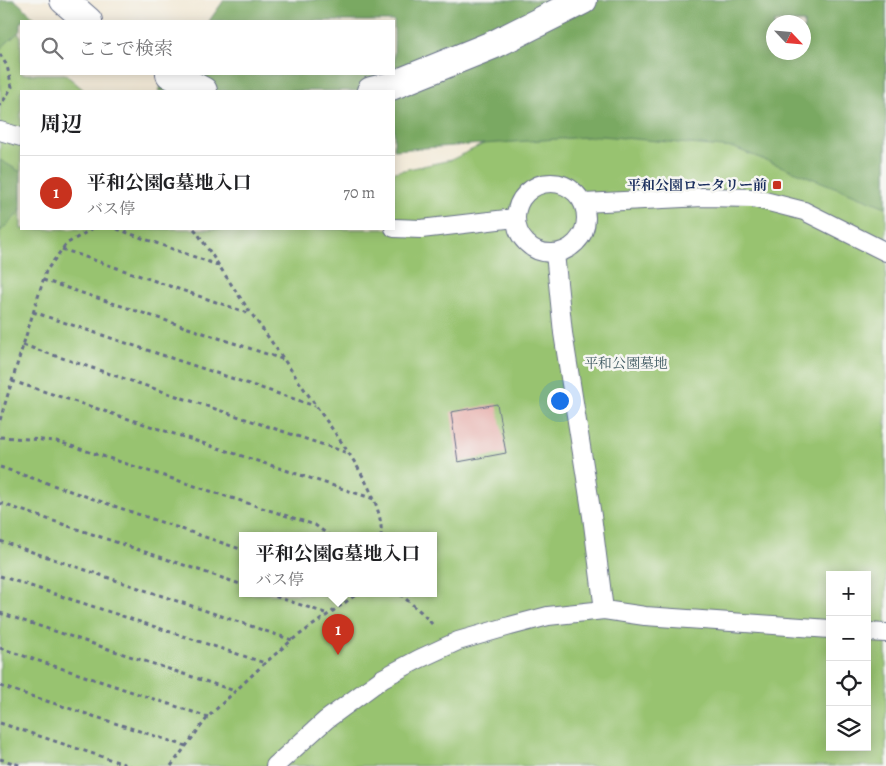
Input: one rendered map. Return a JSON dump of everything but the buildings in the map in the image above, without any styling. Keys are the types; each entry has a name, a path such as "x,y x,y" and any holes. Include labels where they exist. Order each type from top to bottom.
{"street":[{"path":"64,0 87,20"},
{"path":"375,90 391,86 495,44 583,0"},
{"path":"172,75 201,90"}],"lane":[{"path":"0,131 20,137"},
{"path":"556,182 568,186 584,203 586,225 582,236 565,250 555,253 543,252 532,248 523,240 517,230 515,218 517,206 533,187 544,183 556,182"},
{"path":"584,203 694,197 753,198 804,211 886,252"},
{"path":"395,228 421,229 515,218"},
{"path":"555,253 563,333 592,516 604,610"},
{"path":"275,766 326,720 383,678 419,659 458,642 548,616 604,610 645,616 826,629"},
{"path":"871,632 886,633"}],"path":[{"path":"0,54 7,66 12,87 0,107"},
{"path":"0,420 46,271 66,244 90,230"},
{"path":"121,230 220,266"},
{"path":"196,230 252,314 286,360 367,483 374,499 382,532"},
{"path":"62,249 252,314"},
{"path":"43,280 286,360"},
{"path":"33,312 316,406"},
{"path":"23,345 349,454"},
{"path":"12,380 374,499"},
{"path":"0,437 56,441 315,525 325,532"},
{"path":"0,467 239,549"},
{"path":"0,503 239,584"},
{"path":"0,541 292,640"},
{"path":"0,576 265,663"},
{"path":"277,597 328,614"},
{"path":"171,766 208,717 265,663 292,640 354,597"},
{"path":"404,597 421,612 448,646"},
{"path":"0,613 235,692"},
{"path":"0,648 208,717"},
{"path":"0,686 186,746"},
{"path":"0,723 130,766"},
{"path":"0,759 23,766"}],"green space":[{"path":"0,0 15,0 35,18 32,20 20,20 20,31 0,49"},
{"path":"224,0 886,0 886,207 734,148 602,136 395,150 395,90 159,90 170,75 395,75 395,20 210,20"},
{"name":"平和公園墓地","path":"886,0 886,766 0,766 0,18 20,35 20,75 66,75 84,90 20,90 20,230 395,230 395,172 451,160 714,31 766,22 766,60 811,60 811,15 803,15"},
{"path":"0,160 20,171 20,212 0,232"}],"place":[{"name":"平和公園ロータリー前","path":"777,185"},
{"name":"平和公園G墓地入口","path":"338,655"}]}
